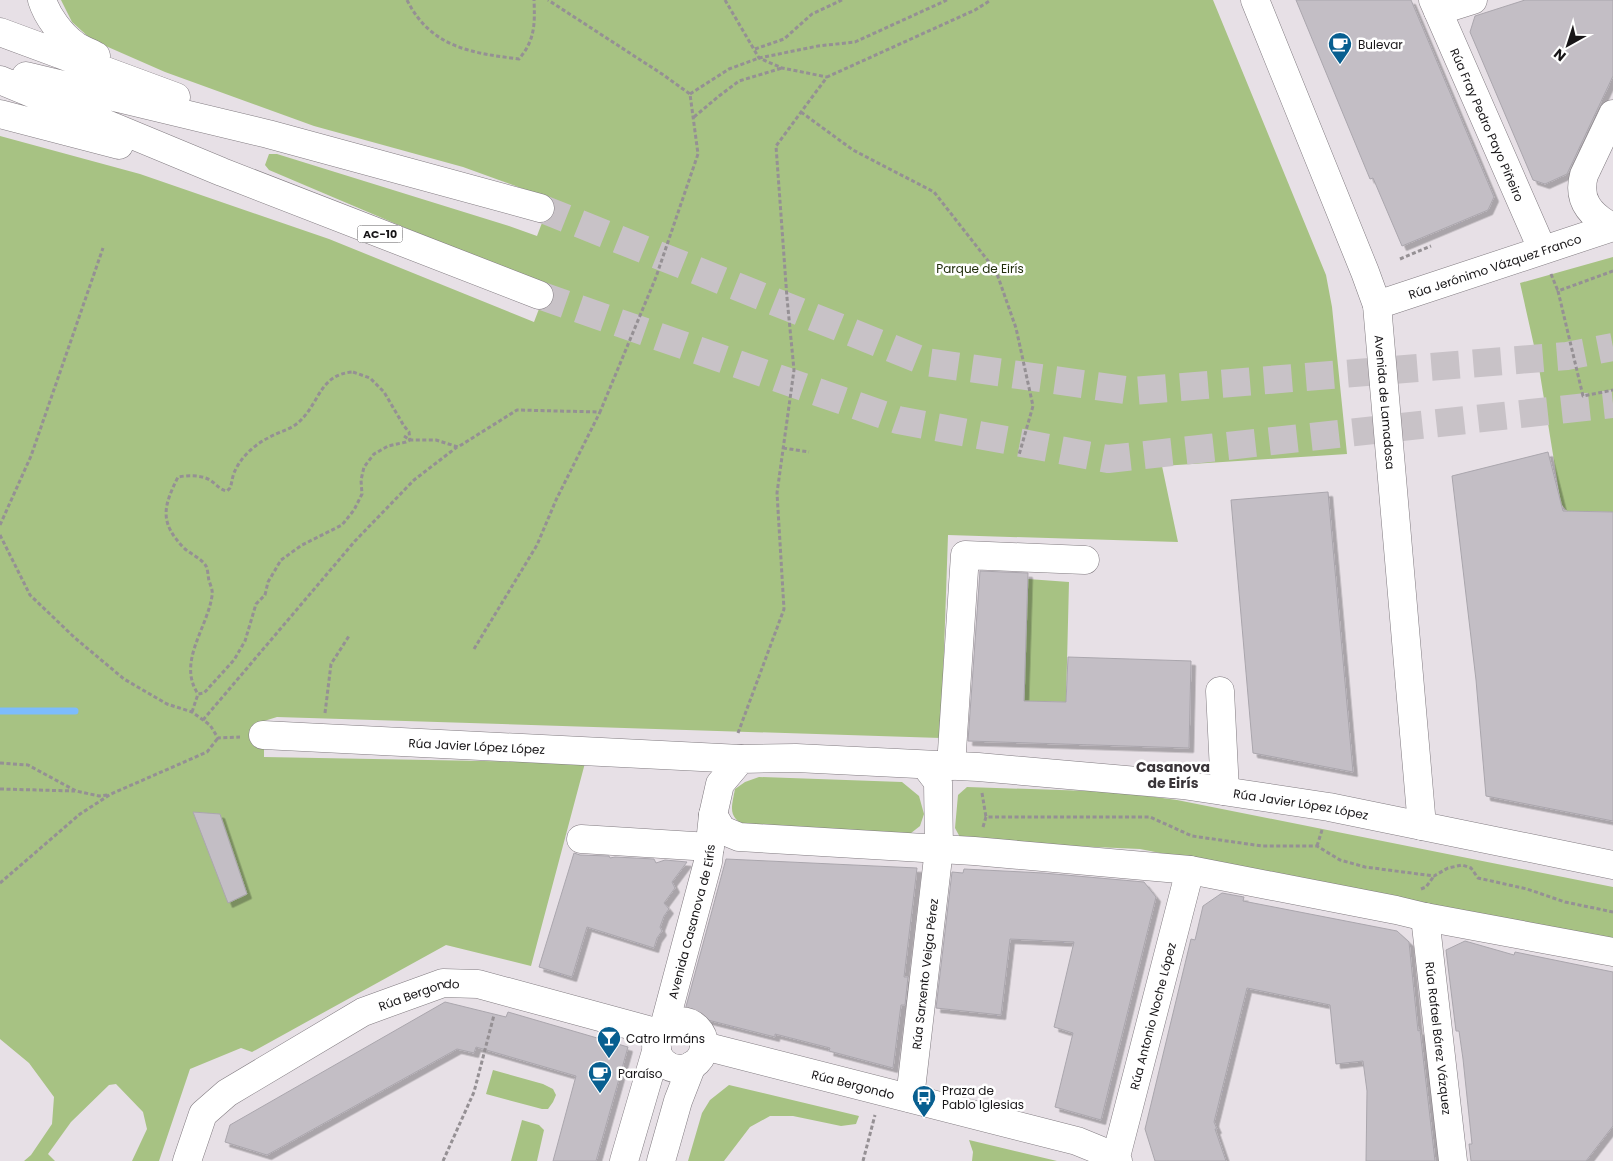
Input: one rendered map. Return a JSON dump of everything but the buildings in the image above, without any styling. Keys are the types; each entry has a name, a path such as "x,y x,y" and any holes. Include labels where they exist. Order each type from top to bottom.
{"street":[{"path":"42,0 44,7 56,25 75,45 185,101"},
{"name":"Avenida de Lamadosa","path":"1255,0 1377,305 1422,826"},
{"path":"1435,6 1474,0"},
{"name":"Rúa Fray Pedro Payo Piñeiro","path":"1435,6 1545,259"},
{"path":"0,32 268,134"},
{"path":"0,70 268,134 540,208"},
{"name":"AC-10","path":"0,80 222,172 539,295"},
{"name":"AC-10","path":"0,114 222,172"},
{"path":"1612,227 1599,220 1590,210 1583,198 1581,185 1613,114"},
{"name":"Rúa Jerónimo Vázquez Franco","path":"1377,305 1545,259 1612,227"},
{"path":"939,849 938,765 964,555 1085,560"},
{"path":"1220,691 1225,791"},
{"name":"Rúa Javier López López","path":"263,736 691,757 740,746 796,758 938,765 1183,785 1329,806 1613,865"},
{"path":"740,746 720,784 713,815 722,830 739,836 974,851 1190,870 1613,952"},
{"path":"691,757 720,784"},
{"name":"Avenida Casanova de Eirís","path":"624,1161 708,862 713,815"},
{"path":"580,838 710,847"},
{"name":"Rúa Sarxento Veiga Pérez","path":"910,1098 939,849"},
{"name":"Rúa Antonio Noche López","path":"1117,1159 1190,870"},
{"name":"Rúa Rafael Bárez Vázquez","path":"1425,917 1453,1161"},
{"name":"Rúa Bergondo","path":"187,1161 203,1114 227,1093 363,1012 443,983 478,984 660,1036"},
{"path":"661,1161 678,1101 698,1056 700,1032 688,1022 679,1021 672,1022 660,1036 659,1056 670,1066 685,1068 698,1056"},
{"name":"Rúa Bergondo","path":"698,1056 878,1090 1077,1141 1117,1159"}],"path":[{"path":"407,0 426,27 448,44 481,54 519,59 528,48 535,25 534,0"},
{"path":"474,649 537,545 556,500 600,412 656,277 698,154 690,94 548,0"},
{"path":"725,0 759,58 782,68 827,76"},
{"path":"755,49 784,39 812,14 842,0"},
{"path":"690,94 729,70 759,58 818,46 855,42 947,0"},
{"path":"740,746 784,609 777,493 794,370 776,146 827,76 975,10 991,0"},
{"path":"693,118 739,81 782,68"},
{"path":"800,112 853,150 934,192 996,271 1016,328 1033,406 1019,455"},
{"path":"1400,258 1431,246"},
{"path":"0,525 30,456 104,248"},
{"path":"1545,259 1558,291 1583,396 1613,390"},
{"path":"1558,291 1613,271"},
{"path":"198,694 193,686 189,668 194,647 206,620 213,594 205,565 185,549 169,530 165,511 178,477 187,475 208,479 227,491 230,488 238,466 251,449 269,437 288,430 302,419 324,386 342,373 353,372 370,378 384,392 409,432 410,440"},
{"path":"203,720 355,541 414,480 458,447 518,410 600,412"},
{"path":"404,436 410,440"},
{"path":"198,694 204,693 234,660 246,641 256,604 265,595 268,582 279,559 342,525 354,510 362,494 361,480 364,467 374,454 388,446 410,440 436,440 458,447"},
{"path":"783,448 809,452"},
{"path":"0,535 30,595 75,638 124,679 167,704 192,712 210,725 218,738"},
{"path":"323,720 332,664 349,636"},
{"path":"192,712 198,694"},
{"path":"0,883 80,814 111,794 207,752 218,738 263,736"},
{"path":"0,763 28,765 76,791"},
{"path":"0,789 76,791 99,796 111,794"},
{"path":"974,851 986,817 1150,818 1192,836 1262,846 1317,846 1340,860 1365,866 1434,876 1448,868 1462,865 1471,868 1478,878 1527,889 1565,902 1613,912"},
{"path":"443,1161 474,1092 500,990"},
{"path":"862,1161 875,1119 878,1090"}],"green space":[{"name":"Parque de Eirís","path":"61,0 1213,0 1326,275 1332,307 1347,454 1162,466 1178,542 948,535 941,738 277,717 264,721 264,757 585,763 531,966 446,945 252,1052 241,1048 190,1069 159,1161 132,1161 147,1129 143,1112 116,1084 109,1085 71,1122 48,1154 55,1161 24,1161 31,1155 52,1124 54,1097 29,1063 0,1039 0,136 140,174 329,239 534,322 547,288 269,170 265,165 269,154 277,154 537,236 551,199 463,167 314,126 165,72 92,40 72,22"},
{"path":"1613,257 1613,512 1567,511 1561,504 1539,368 1520,283"},
{"path":"1028,579 1069,582 1066,702 1024,701"},
{"path":"759,777 902,782 919,796 924,814 920,826 906,837 750,830 738,821 733,814 733,797 735,789 745,782"},
{"path":"967,787 1118,792 1177,800 1613,887 1613,943 1140,849 962,841 955,828 958,795"},
{"path":"493,1070 543,1084 553,1089 556,1095 553,1102 548,1109 542,1109 486,1094"},
{"path":"729,1085 859,1116 856,1124 841,1126 793,1116 770,1116 750,1127 724,1161 688,1161 702,1113 710,1100"},
{"path":"522,1120 539,1125 544,1130 537,1161 511,1161"},
{"path":"969,1140 1057,1161 972,1161 973,1152"}],"waterway":[{"path":"0,711 75,711"}],"tunnel":[{"path":"540,208 926,362 1132,391 1567,356 1613,347"},
{"path":"539,295 898,420 1108,459 1613,404"}],"place":[{"name":"Bulevar","path":"1340,65"},
{"name":"Catro Irmáns","path":"609,1059"},
{"name":"Paraíso","path":"600,1094"},
{"name":"Praza de Pablo Iglesias","path":"924,1118"}],"district":[{"name":"Casanova de Eirís","path":"1173,776"}]}
